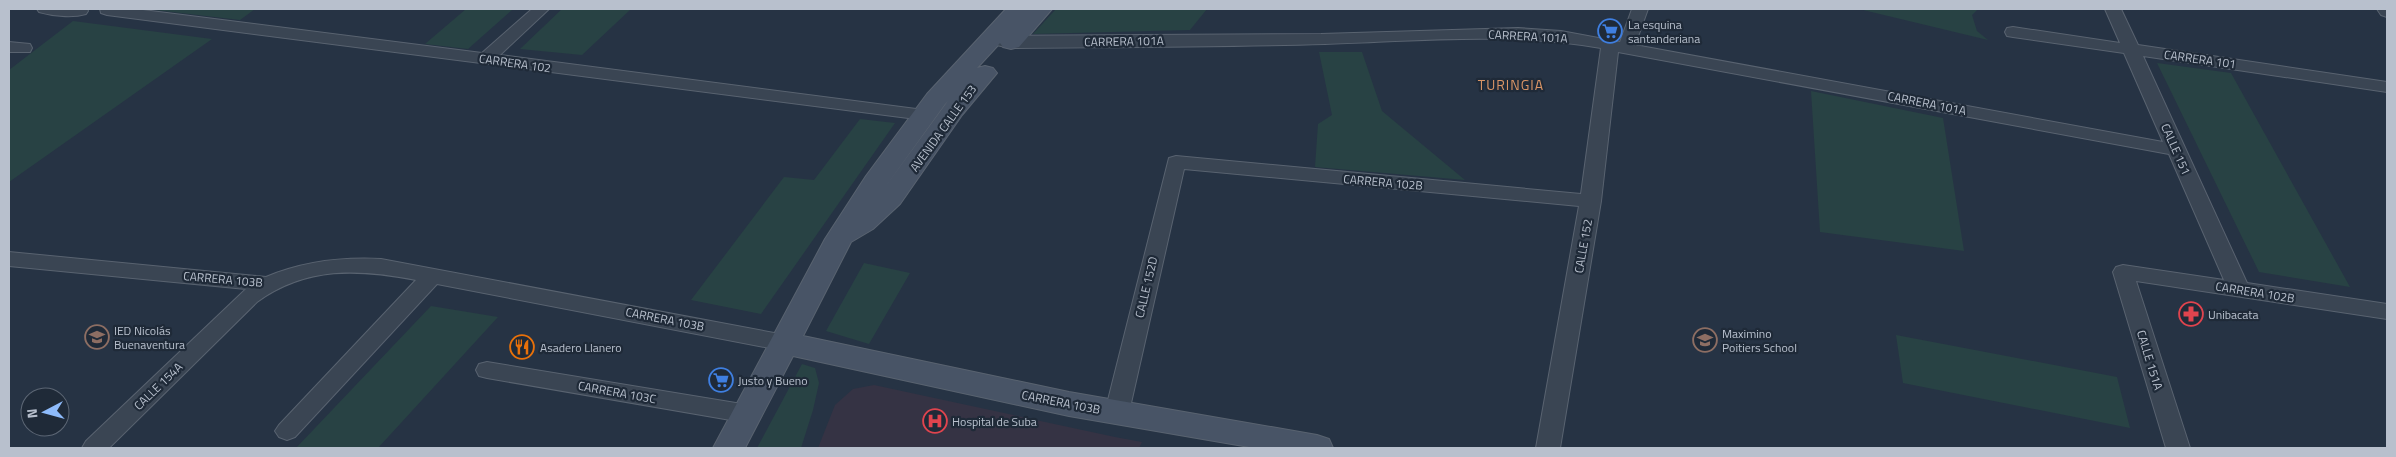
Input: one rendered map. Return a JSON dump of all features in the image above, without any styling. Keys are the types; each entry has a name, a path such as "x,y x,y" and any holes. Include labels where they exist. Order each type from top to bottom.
{"main road":[{"name":"AVENIDA CALLE 153","path":"839,239 870,220 887,205 955,108 1018,9"},
{"name":"AVENIDA CALLE 153","path":"729,448 839,239 875,182 924,115 1000,40 1041,9"},
{"name":"CARRERA 103B","path":"785,343 1068,404 1281,445 1317,448"}],"street":[{"path":"45,9 80,11"},
{"path":"486,59 541,9"},
{"name":"CALLE 152","path":"1548,448 1591,201 1602,125 1618,45 1640,9"},
{"name":"CALLE 151","path":"2113,9 2240,290"},
{"name":"CARRERA 102","path":"107,10 924,115"},
{"name":"CARRERA 101","path":"2013,32 2387,86"},
{"name":"CARRERA 101A","path":"1000,40 1321,40 1518,33 1561,36 1618,45 2177,150"},
{"name":"CARRERA 102B","path":"1176,162 1591,201"},
{"name":"CALLE 152D","path":"1117,412 1176,162"},
{"name":"CARRERA 103B","path":"9,260 268,284 289,275 320,266 347,263 381,266 785,343"},
{"name":"CARRERA 102B","path":"2123,272 2387,312"},
{"name":"CALLE 151A","path":"2123,272 2178,448"},
{"path":"287,431 432,275"},
{"name":"CALLE 154A","path":"94,448 250,297 268,284"},
{"name":"CARRERA 103C","path":"487,370 748,414"}],"shaded area":[{"name":"Hospital de Suba","path":"874,385 1142,442 1139,448 818,448 835,405 853,389"}],"green space":[{"path":"147,9 255,9 240,20"},
{"path":"466,9 513,9 468,49 425,44"},
{"path":"562,9 631,9 582,55 520,49"},
{"path":"1056,9 1207,9 1190,30 1033,34"},
{"path":"1859,9 1994,9 1977,10 1972,15 1977,31 1988,40"},
{"path":"73,21 212,39 9,182 9,70"},
{"path":"1319,52 1362,52 1382,111 1465,180 1315,167 1318,124 1332,115"},
{"path":"2157,63 2231,73 2350,287 2259,272"},
{"path":"1811,91 1943,118 1964,251 1820,232"},
{"path":"860,119 895,123 761,314 691,300 784,177 814,180"},
{"path":"864,263 910,273 869,344 826,331"},
{"path":"431,306 498,317 378,448 296,448"},
{"path":"1896,335 2117,377 2130,428 1903,383"},
{"path":"802,364 815,368 819,383 801,448 757,448"}],"place":[{"name":"La esquina santanderiana","path":"1610,31"},
{"name":"Unibacata","path":"2191,314"},
{"name":"IED Nicolás Buenaventura","path":"97,337"},
{"name":"Maximino Poitiers School","path":"1705,340"},
{"name":"Asadero Llanero","path":"522,347"},
{"name":"Justo y Bueno","path":"721,380"},
{"name":"Hospital de Suba","path":"935,421"}],"district":[{"name":"TURINGIA","path":"1511,84"}]}
